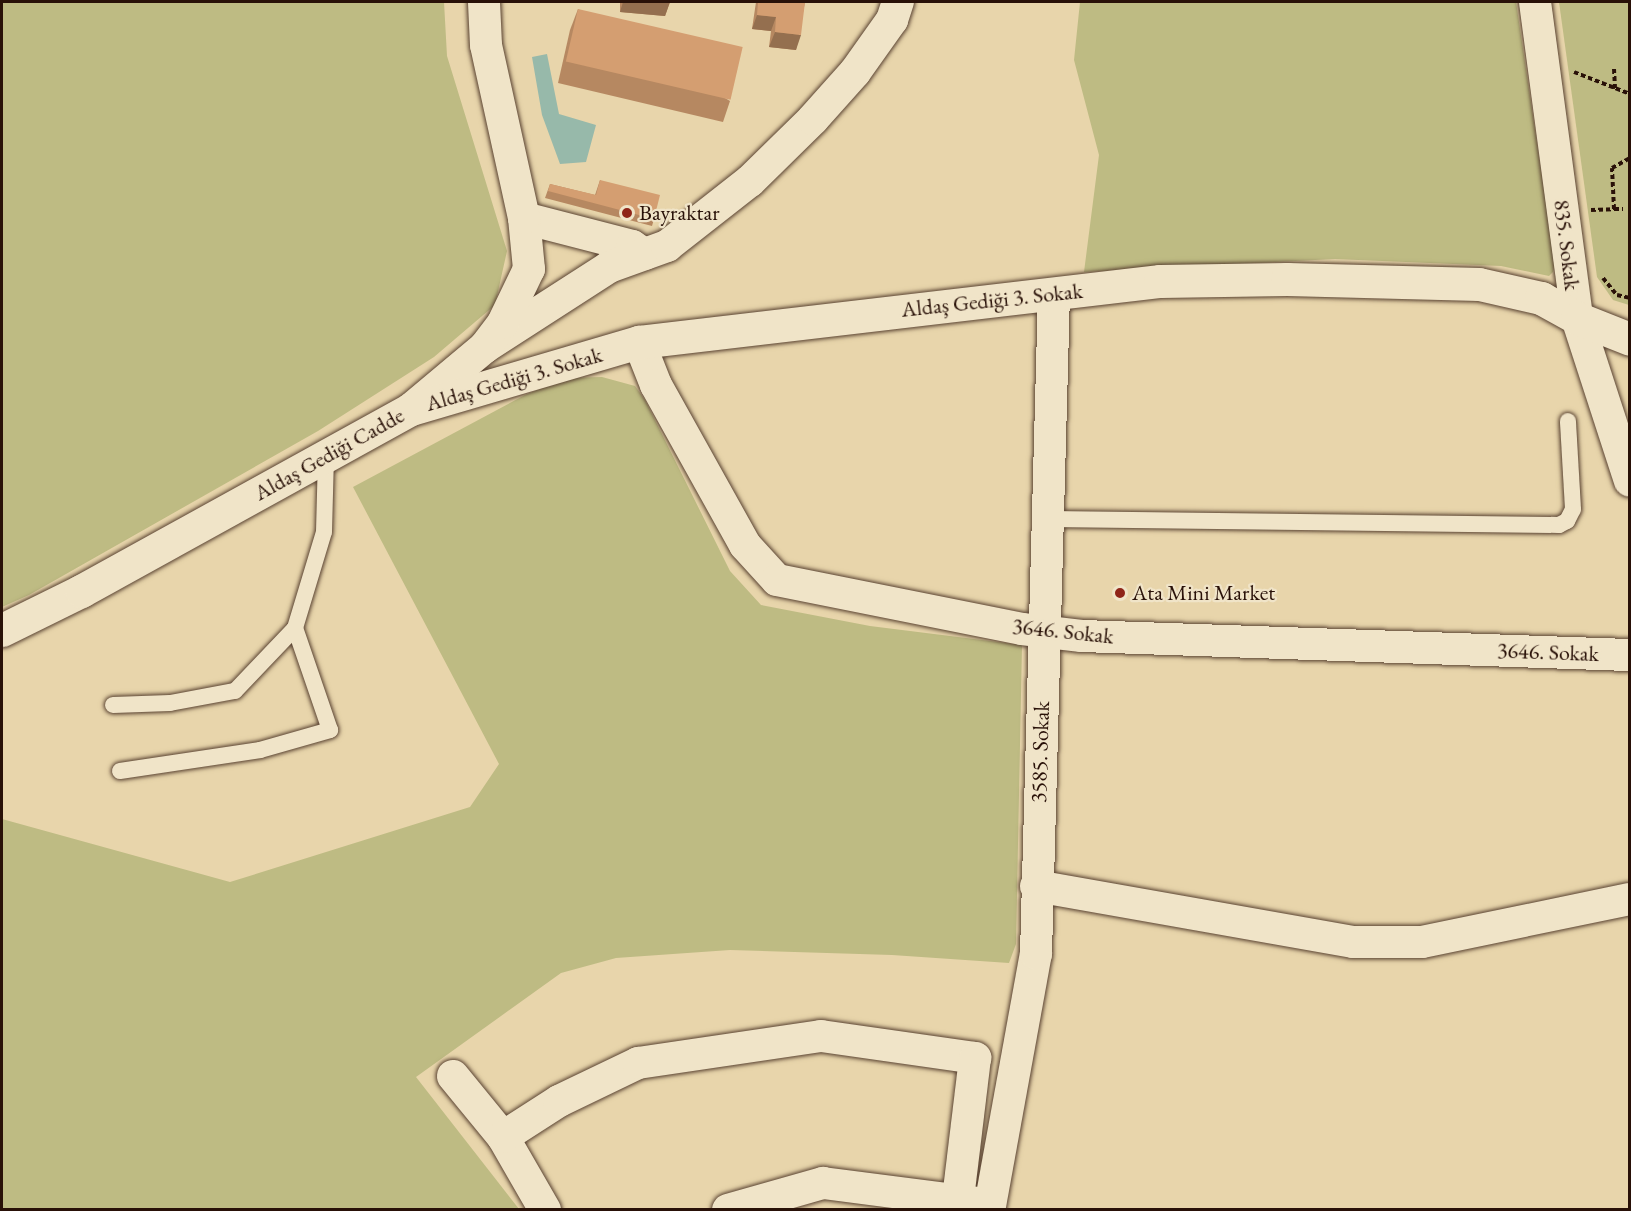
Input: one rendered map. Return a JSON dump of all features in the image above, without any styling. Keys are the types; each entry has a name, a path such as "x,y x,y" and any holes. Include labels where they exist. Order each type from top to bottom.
{"street":[{"name":"Aldaş Gediği Cadde","path":"2,630 81,591 411,409 485,347 503,323 529,269 524,218 486,45 484,2"},
{"path":"485,347 609,267 667,246 750,181 813,119 855,72 892,20 898,2"},
{"name":"835. Sokak","path":"1535,2 1576,318 1629,481"},
{"path":"524,218 632,246 645,254"},
{"path":"1540,298 1561,288 1569,260"},
{"name":"Aldaş Gediği 3. Sokak","path":"411,409 639,342 1160,281 1287,279 1479,284 1540,298 1576,318 1629,339"},
{"name":"3585. Sokak","path":"1000,1208 1036,954 1036,886 1046,632 1054,294"},
{"name":"3646. Sokak","path":"639,342 656,385 745,545 777,580 892,605 1046,632 1082,636 1629,655"},
{"path":"1036,886 1353,942 1422,942 1629,899"},
{"path":"503,1137 560,1101 638,1063 821,1036 975,1058 958,1200"},
{"path":"453,1076 503,1137 545,1209"},
{"path":"729,1209 823,1183 958,1200 1000,1208"}],"lane":[{"path":"1049,519 1559,525 1567,521 1573,509 1568,421"},
{"path":"113,705 170,703 235,691 296,628 324,532 326,456"},
{"path":"120,771 260,750 330,730 296,628"}],"path":[{"path":"1614,69 1615,89"},
{"path":"1569,70 1629,94"},
{"path":"1614,209 1612,168 1629,158"},
{"path":"1587,210 1623,209"}],"shaded area":[{"path":"2,2 444,2 447,56 507,251 495,305 434,357 318,431 29,595 2,607"},
{"path":"1080,2 1516,2 1555,264 1553,272 1549,276 1501,266 1335,259 1084,272 1099,155 1074,60"},
{"path":"1559,2 1629,2 1629,305 1613,300 1597,277"},
{"path":"547,54 559,114 596,125 586,162 560,164 542,115 532,57"},
{"path":"602,377 635,386 645,400 730,571 761,605 870,626 1022,645 1016,944 1009,963 892,955 730,950 616,958 561,973 416,1077 519,1209 2,1209 2,819 230,882 470,807 499,764 353,487 525,395 567,378"}],"building":[{"path":"758,2 805,2 801,35 775,32 776,17 757,15"},
{"path":"578,9 743,47 731,100 566,62"},
{"path":"600,180 660,195 654,219 548,191 550,184 596,195"}],"place":[{"name":"Bayraktar","path":"627,213"},
{"name":"Ata Mini Market","path":"1120,593"}]}
